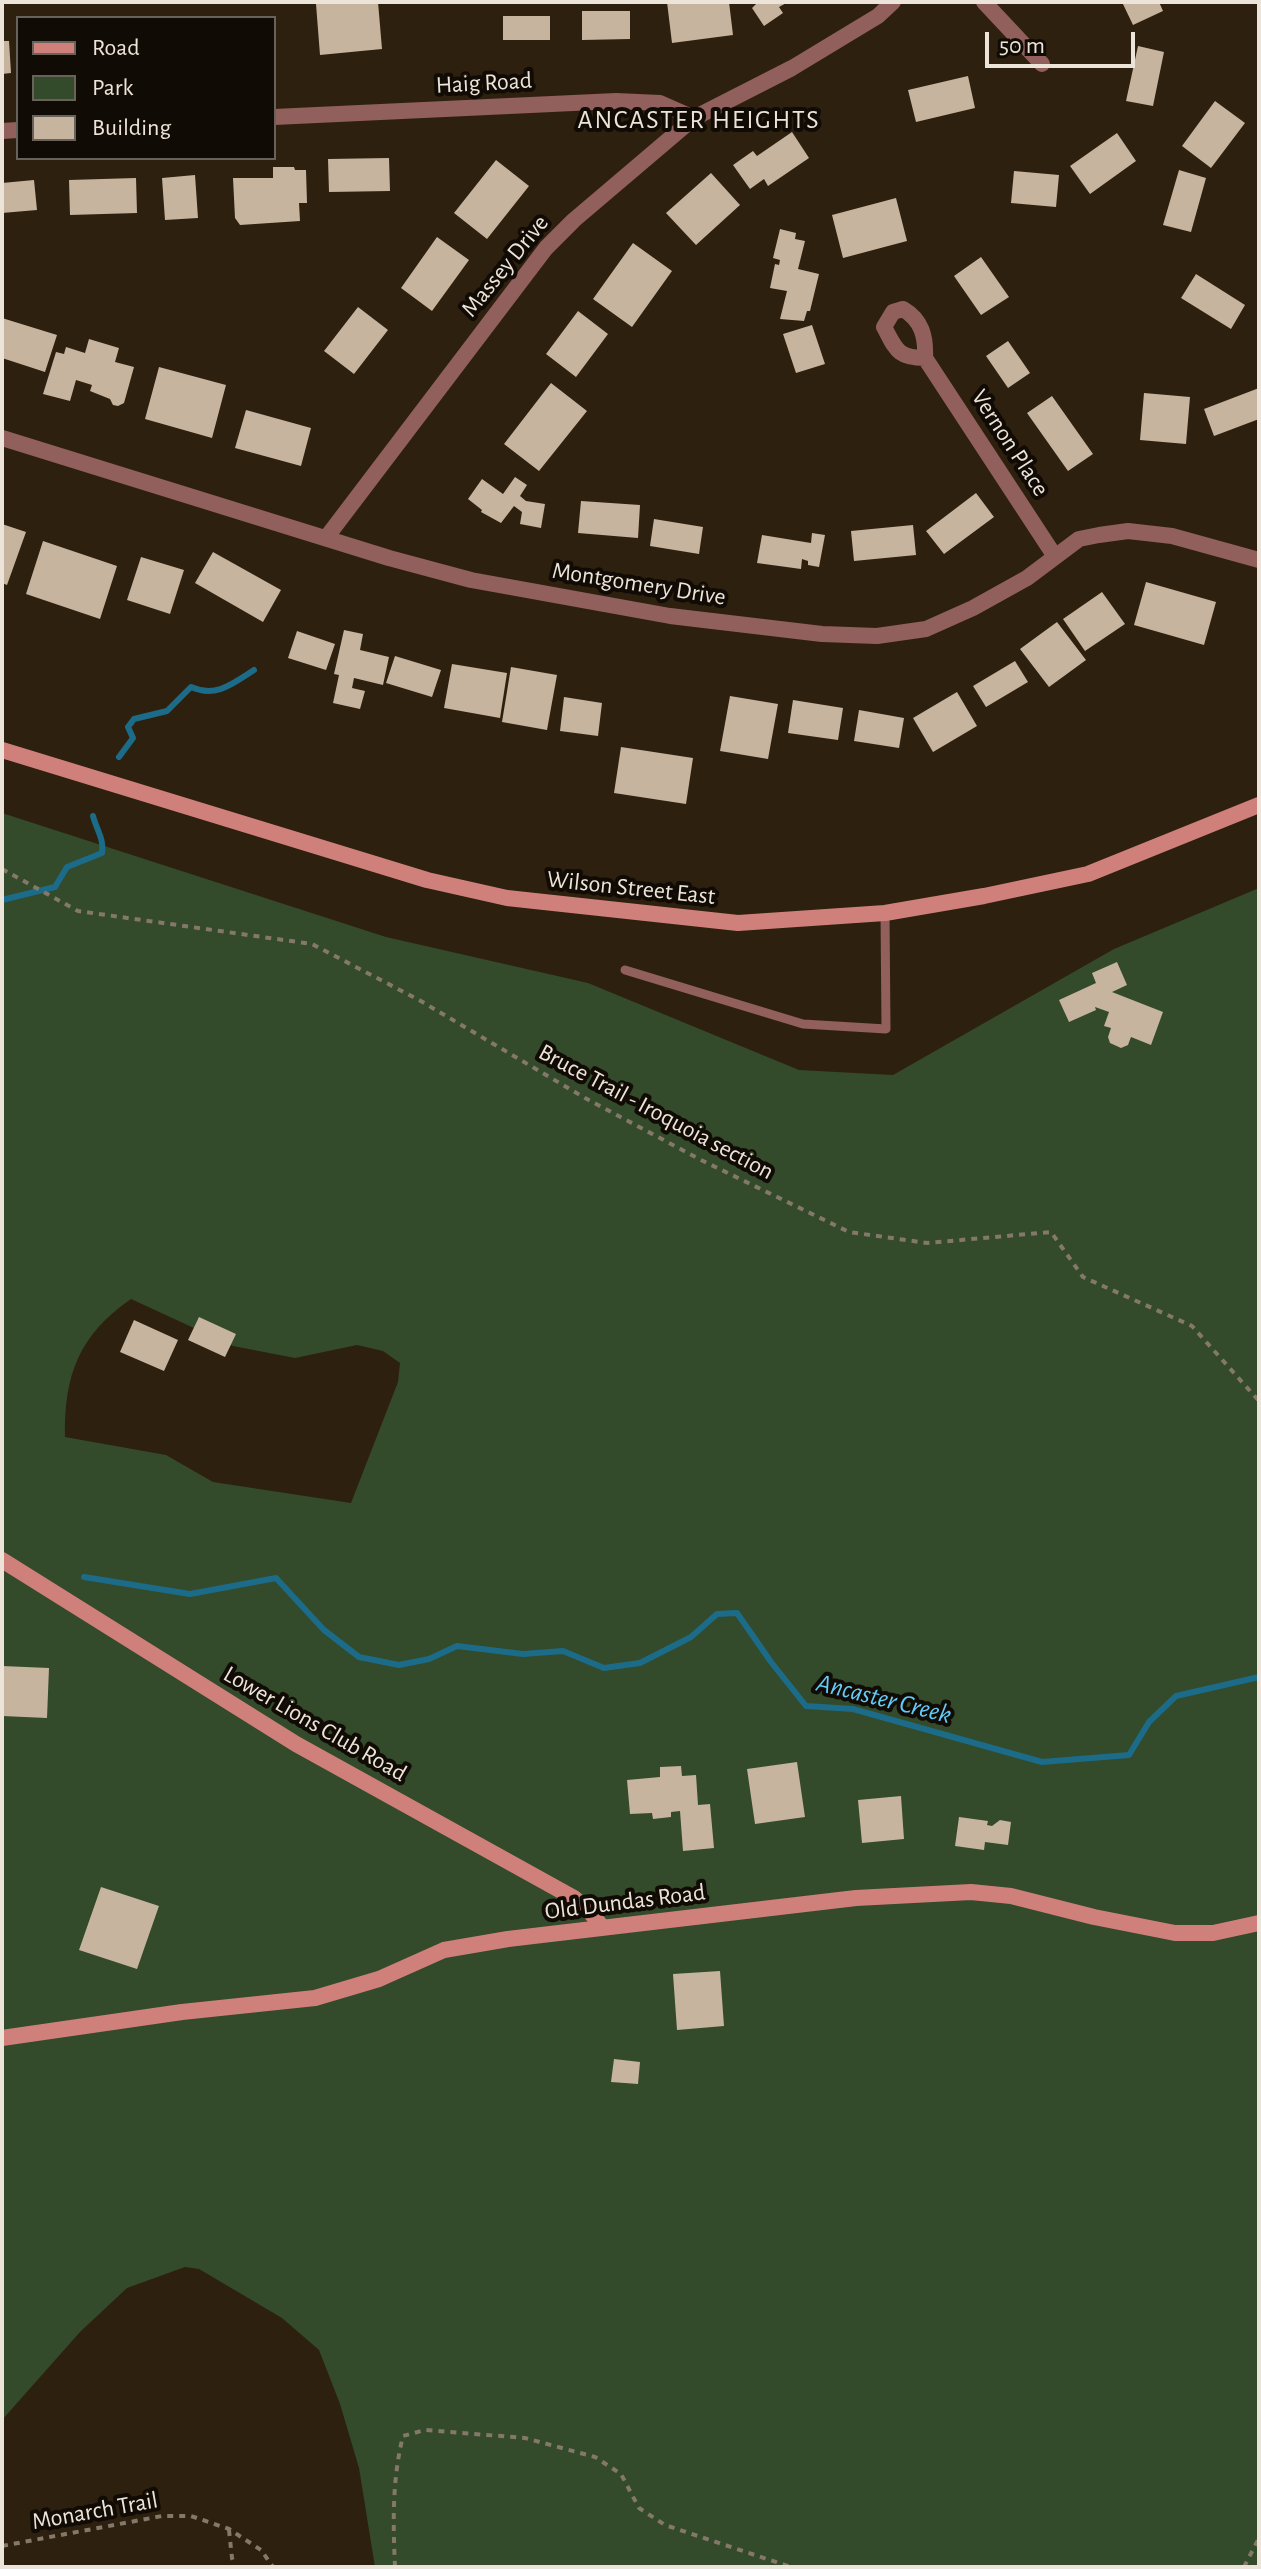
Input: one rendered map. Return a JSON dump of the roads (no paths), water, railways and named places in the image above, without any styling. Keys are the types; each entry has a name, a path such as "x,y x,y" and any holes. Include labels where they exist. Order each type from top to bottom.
{"street":[{"name":"Massey Drive","path":"326,538 546,248 574,220 694,118 792,68 878,16 893,2"},
{"path":"984,2 1042,64"},
{"name":"Haig Road","path":"276,117 616,101 660,103 694,118"},
{"name":"Vernon Place","path":"925,358 1054,555"},
{"name":"Montgomery Drive","path":"2,438 471,580 641,611 822,634 877,636 926,629 1027,578 1079,539 1128,531 1172,536 1259,560"},
{"name":"Wilson Street East","path":"2,750 412,876 507,898 738,923 885,913 1088,874 1259,805"},
{"name":"Lower Lions Club Road","path":"2,1560 296,1744 574,1898 603,1928"},
{"name":"Old Dundas Road","path":"2,2038 182,2012 315,1998 379,1979 444,1950 856,1898 971,1892 1011,1896 1175,1933 1213,1933 1259,1923"}],"lane":[{"path":"625,970 803,1024 886,1029 885,913"}],"waterway":[{"path":"119,757 133,738 128,727 134,719 167,711 191,687 216,690 254,670"},
{"path":"2,900 55,887 67,867 102,853 93,816"},
{"name":"Ancaster Creek","path":"84,1577 190,1594 276,1578 324,1630 359,1657 399,1665 429,1659 457,1646 523,1654 563,1651 604,1668 640,1663 691,1637 717,1614 737,1613 806,1706 853,1709 1042,1762 1129,1755 1149,1722 1176,1696 1259,1677"}],"district":[{"name":"ANCASTER HEIGHTS","path":"699,120"}]}
